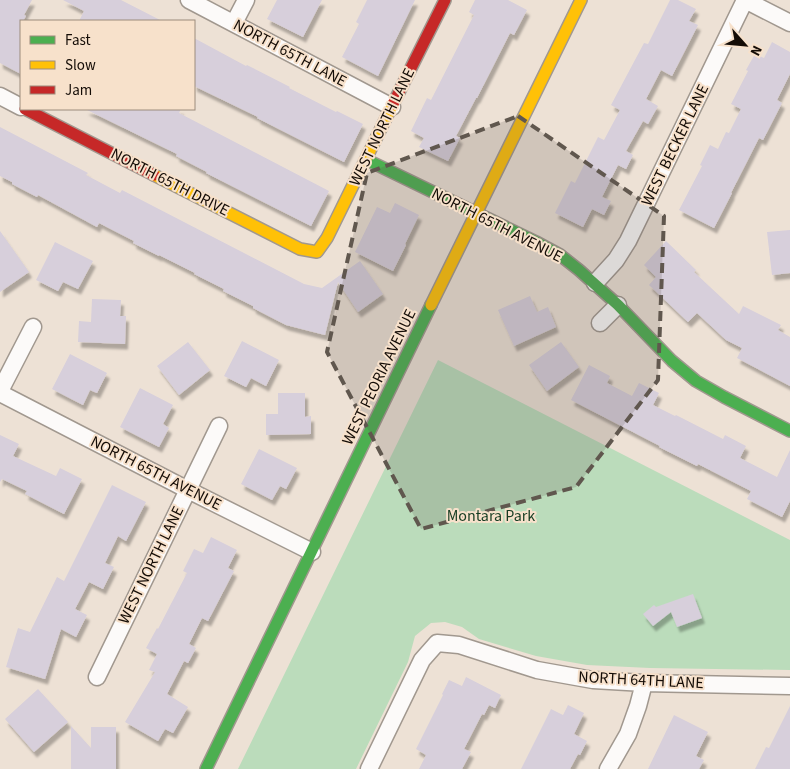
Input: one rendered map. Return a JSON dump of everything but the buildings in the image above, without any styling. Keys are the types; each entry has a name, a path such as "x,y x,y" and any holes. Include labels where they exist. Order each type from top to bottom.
{"street":[{"name":"NORTH 65TH LANE","path":"189,0 392,107"},
{"path":"234,23 246,0"},
{"name":"WEST NORTH LANE","path":"317,252 327,238 445,0"},
{"name":"WEST PEORIA AVENUE","path":"206,769 581,0"},
{"path":"745,0 790,24"},
{"name":"WEST BECKER LANE","path":"595,284 616,260 628,241 745,0"},
{"path":"0,96 20,106"},
{"name":"NORTH 65TH DRIVE","path":"27,110 300,249 317,252"},
{"name":"NORTH 65TH AVENUE","path":"366,160 560,255 618,305 672,361 696,381 790,431"},
{"path":"600,323 618,305"},
{"path":"0,392 33,327"},
{"name":"NORTH 65TH AVENUE","path":"0,392 312,552"},
{"name":"WEST NORTH LANE","path":"97,678 219,426"},
{"name":"NORTH 64TH LANE","path":"369,769 422,660 437,643 459,645 537,670 593,680 790,686"},
{"path":"608,769 628,734 644,683"}],"highlighted area":[{"path":"518,116 664,216 658,380 576,487 421,529 327,352 367,173"}],"green space":[{"name":"Montara Park","path":"438,360 790,540 790,670 587,665 536,656 479,639 462,627 445,622 431,623 415,636 408,662 356,769 238,769"}],"traffic: fast":[{"path":"367,160 560,255 618,305 672,361 696,381 790,431"},
{"path":"206,769 431,305"}],"traffic: slow":[{"path":"431,305 581,0"},
{"path":"154,175 300,249 317,252 327,238 393,104"}],"traffic: jam":[{"path":"393,104 445,0"},
{"path":"27,110 154,175"}]}
